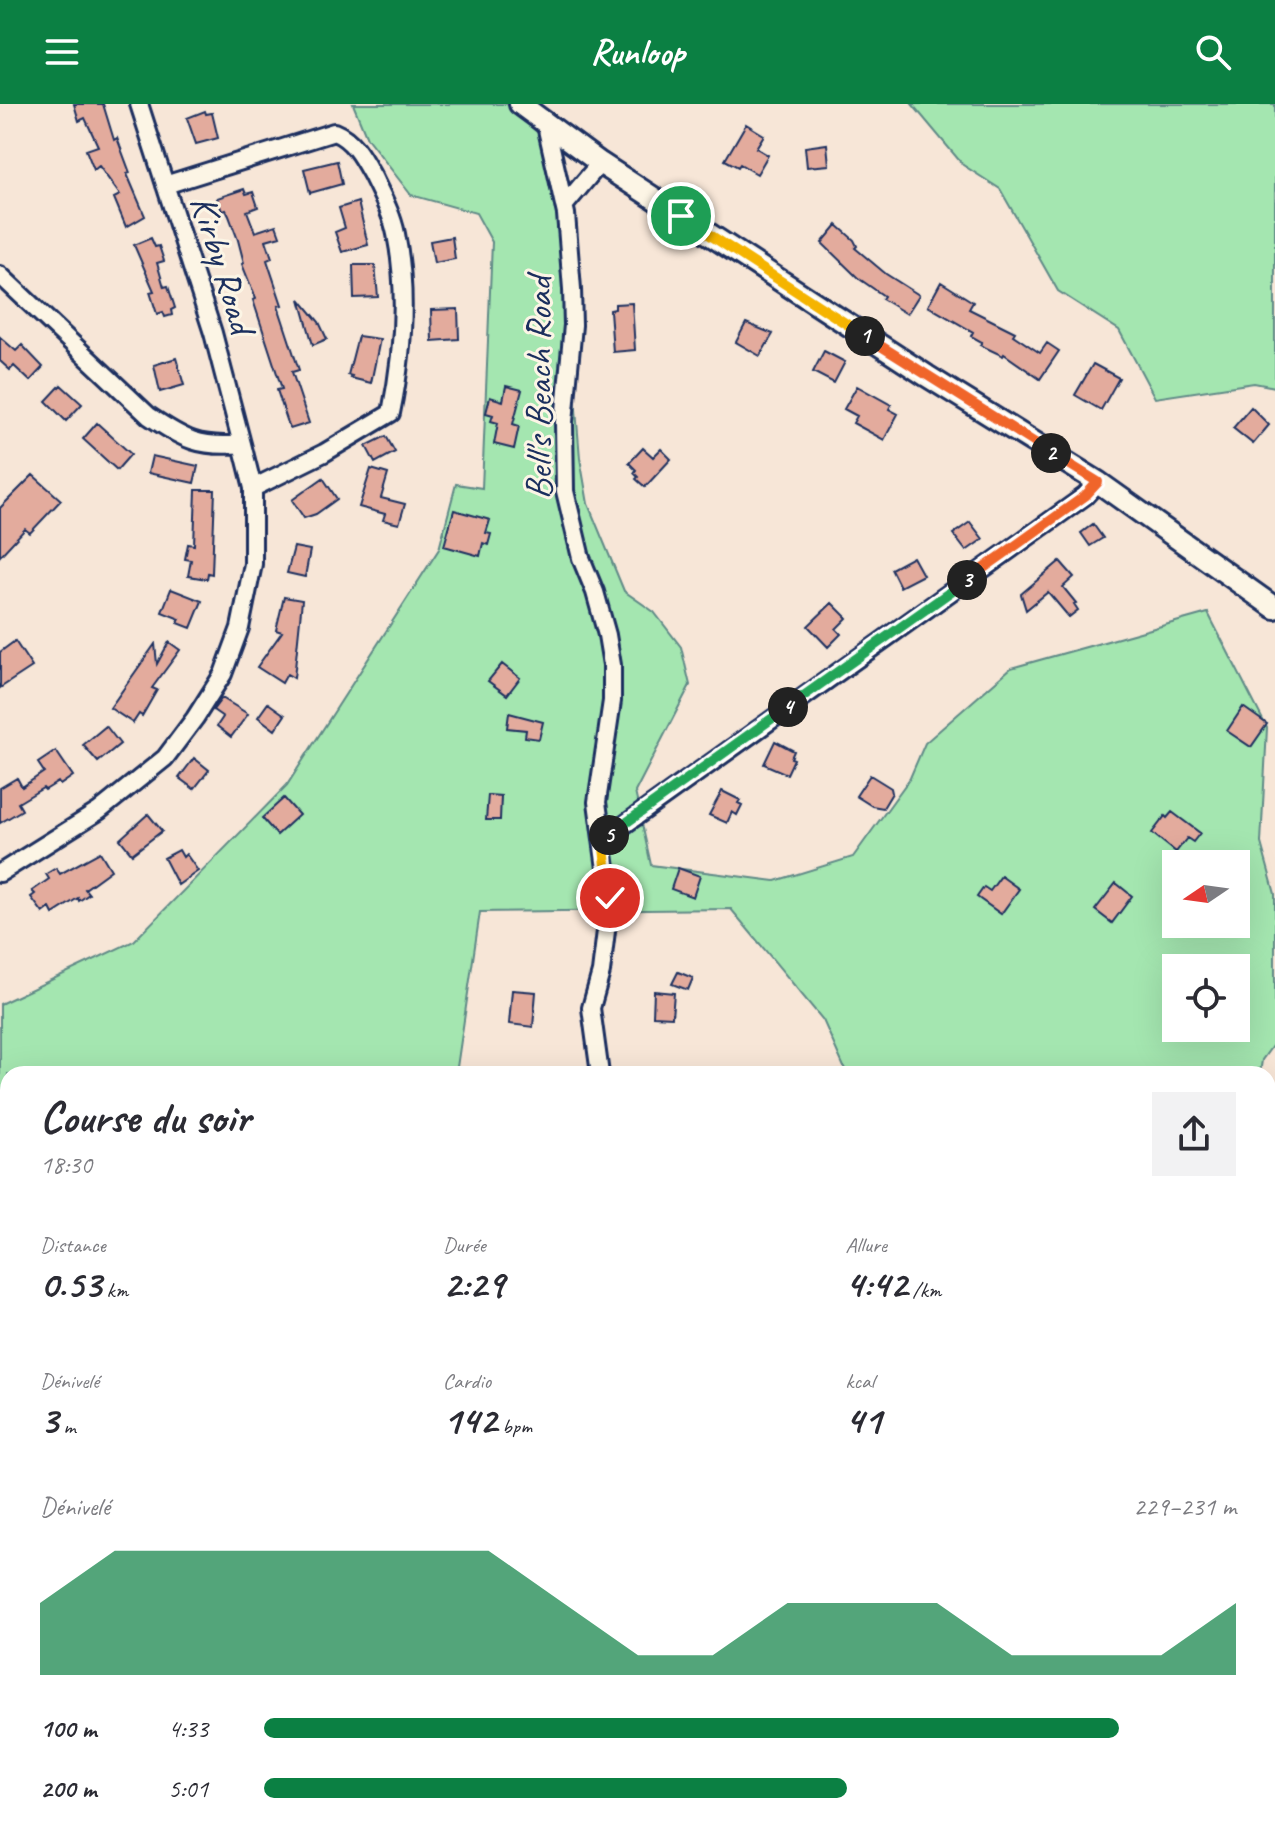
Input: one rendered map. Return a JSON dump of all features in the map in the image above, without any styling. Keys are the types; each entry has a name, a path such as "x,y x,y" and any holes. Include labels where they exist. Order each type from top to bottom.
{"street":[{"name":"Kirby Road","path":"0,873 99,811 165,758 223,674 240,628 253,564 253,488 213,333 139,104"},
{"path":"520,104 600,163 927,376 1098,482 1275,608"},
{"name":"Bell's Beach Road","path":"546,125 564,206 573,325 564,422 565,491 581,558 607,635 612,665 610,714 597,802 610,898 601,972 591,1008 599,1066"},
{"path":"165,185 334,132 347,137 359,153 388,208 396,234 403,338 391,413 324,453 253,488"},
{"path":"564,206 600,163"},
{"path":"0,275 149,416 195,442 213,446 242,444"},
{"path":"603,840 1085,496 1098,482"}],"green space":[{"path":"353,104 507,104 540,135 559,202 580,458 588,504 624,591 654,612 681,647 690,685 635,792 651,865 775,881 853,857 910,778 925,743 1011,668 1208,613 1267,728 1261,843 1275,894 1275,1042 1261,1066 843,1066 823,1020 731,909 480,912 457,1066 0,1066 0,1004 134,941 287,785 439,549 456,484 482,488 492,242 476,213 411,195 367,138"},
{"path":"912,104 1275,104 1275,387 1254,383 1155,398 1119,330 1058,291 1000,189 963,165"}],"building":[{"path":"74,104 103,104 145,216 126,227 114,198 120,195 99,166 94,170 86,150 98,146 85,118 79,121"},
{"path":"205,111 206,114 212,113 218,138 196,144 187,118"},
{"path":"746,124 764,135 756,148 768,155 757,174 725,160"},
{"path":"827,144 829,165 807,167 805,147"},
{"path":"337,161 342,184 310,193 304,169"},
{"path":"244,189 246,194 253,192 258,207 247,211 255,232 276,225 280,236 266,240 272,258 267,260 299,370 292,372 309,423 290,429 277,390 282,389 253,300 256,299 242,264 238,240 226,210 222,211 217,198"},
{"path":"358,202 368,245 342,252 335,232 345,228 339,208"},
{"path":"837,225 854,240 855,248 886,274 919,295 907,314 882,299 884,296 858,278 822,243"},
{"path":"452,237 455,259 434,263 430,241"},
{"path":"151,238 155,247 159,246 164,261 157,263 164,287 168,286 175,308 171,310 172,315 165,317 163,312 157,314 150,292 154,291 134,245"},
{"path":"353,265 375,265 378,297 354,298"},
{"path":"941,282 973,302 969,309 1015,332 1013,335 1040,353 1047,343 1059,351 1040,379 1004,354 980,345 982,342 971,336 973,332 928,306"},
{"path":"300,299 319,322 327,339 313,345"},
{"path":"632,303 635,350 613,352 610,310 615,309 615,304"},
{"path":"458,309 459,339 432,341 431,310"},
{"path":"746,323 773,334 760,356 736,342"},
{"path":"358,336 380,339 371,383 348,375"},
{"path":"0,337 16,351 22,345 43,367 30,381 14,366 10,370 0,361"},
{"path":"824,351 845,362 834,383 813,372"},
{"path":"176,358 184,385 160,392 154,365"},
{"path":"1093,364 1119,378 1101,410 1075,395"},
{"path":"61,385 82,404 66,421 46,401"},
{"path":"506,386 522,390 513,424 519,426 514,449 494,444 498,423 491,421 493,415 486,413 490,397 503,401"},
{"path":"857,386 891,405 889,409 898,414 884,440 853,423 857,416 844,409"},
{"path":"1251,407 1269,425 1253,444 1233,428"},
{"path":"97,423 131,454 117,470 83,439"},
{"path":"386,436 395,452 375,463 366,446"},
{"path":"643,448 653,457 661,449 671,459 645,487 636,479 636,470 629,463"},
{"path":"152,456 198,466 194,483 148,473"},
{"path":"371,469 388,474 381,498 405,504 399,524 383,520 385,514 359,507"},
{"path":"33,475 61,500 30,533 25,529 0,556 0,508"},
{"path":"323,478 337,499 316,514 304,518 292,500"},
{"path":"196,490 215,490 212,574 208,573 207,579 188,576 191,560 185,559 188,544 194,545"},
{"path":"454,510 490,520 486,533 491,534 488,545 483,543 480,556 444,546"},
{"path":"970,522 983,539 966,551 953,534"},
{"path":"1093,524 1103,538 1090,546 1081,533"},
{"path":"294,547 310,550 305,577 287,573"},
{"path":"913,557 923,575 900,587 891,569"},
{"path":"1060,561 1074,577 1063,587 1078,610 1069,617 1048,592 1026,610 1021,594"},
{"path":"171,589 202,601 191,628 178,623 180,619 162,612"},
{"path":"284,597 302,600 294,678 287,674 282,683 257,667 282,632 276,630"},
{"path":"832,603 847,618 836,629 841,634 828,647 808,626"},
{"path":"15,641 32,667 0,688 0,652"},
{"path":"169,642 180,650 152,688 157,690 142,716 139,714 133,723 110,708 155,644 157,664"},
{"path":"502,664 520,678 507,695 488,681"},
{"path":"222,698 248,714 231,737 217,726 223,717 213,710"},
{"path":"268,703 285,715 275,730 258,717"},
{"path":"1243,707 1267,724 1251,747 1227,731"},
{"path":"509,713 543,722 539,739 525,737 526,730 507,728"},
{"path":"106,726 120,744 98,762 83,745"},
{"path":"775,741 794,751 787,774 764,764"},
{"path":"56,751 73,776 60,785 58,782 45,790 43,788 18,803 22,810 0,823 0,788 17,778 22,787 44,772 38,763"},
{"path":"194,758 209,770 194,789 179,778"},
{"path":"870,775 891,788 892,793 883,808 872,806 856,796"},
{"path":"722,791 740,800 738,803 742,805 737,815 732,812 727,823 709,815"},
{"path":"488,795 501,796 500,820 486,820"},
{"path":"284,798 299,815 277,835 262,818"},
{"path":"1172,812 1200,833 1193,842 1187,838 1178,850 1173,850 1152,833 1165,816 1167,818"},
{"path":"148,814 162,831 132,854 120,839"},
{"path":"179,850 183,857 186,854 198,871 178,885 164,858"},
{"path":"100,852 111,870 85,889 89,894 53,914 50,908 43,913 31,897 35,894 32,891 49,879 46,874 56,868 60,874"},
{"path":"678,868 700,876 693,897 671,889"},
{"path":"1001,876 1019,889 1001,914 977,897 984,887 990,891"},
{"path":"1116,883 1132,896 1112,923 1095,910"},
{"path":"678,972 693,978 688,990 672,984"},
{"path":"512,990 536,992 533,1027 509,1024"},
{"path":"654,991 674,993 672,1017 653,1016"}],"route":[{"path":"610,898 603,840 1085,496 1098,482 927,376 681,216"}]}
